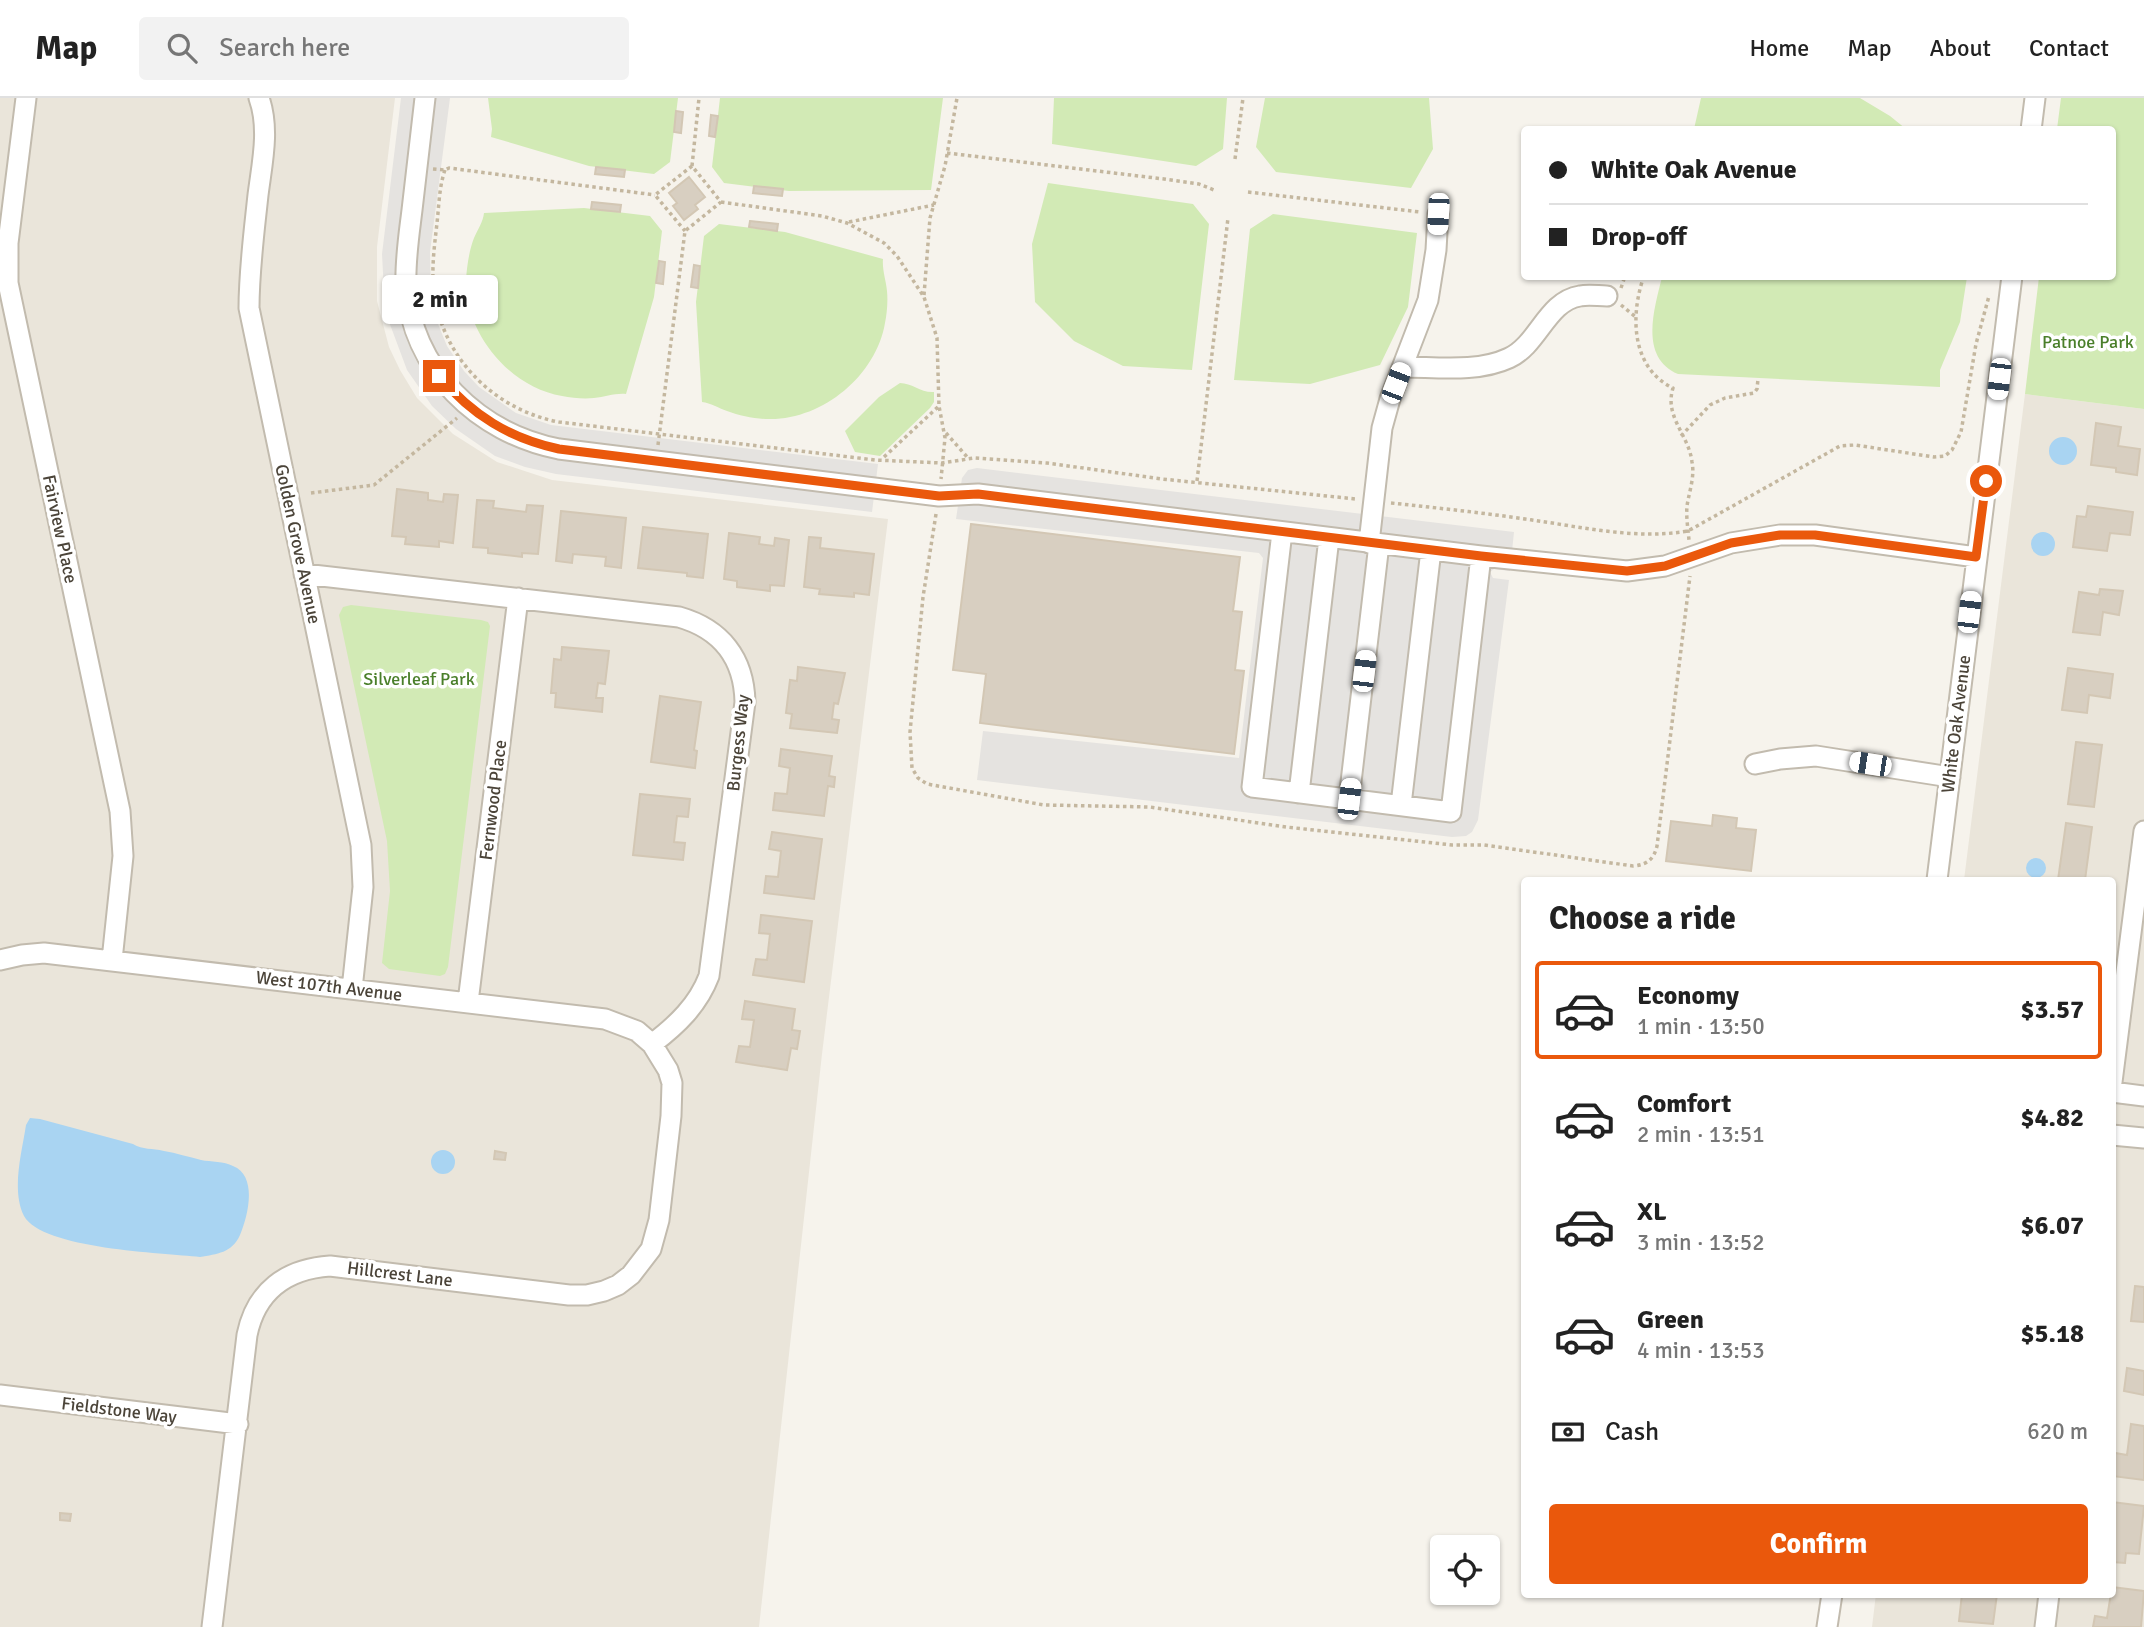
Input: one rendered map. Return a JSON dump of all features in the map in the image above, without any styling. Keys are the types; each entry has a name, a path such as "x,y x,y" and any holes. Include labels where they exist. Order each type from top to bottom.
{"street":[{"name":"Fairview Place","path":"26,98 8,243 8,283 121,811 123,856 112,960"},
{"name":"Golden Grove Avenue","path":"259,98 264,120 264,145 249,275 249,308 363,858 362,904 352,989"},
{"path":"425,98 407,256 409,305 413,323 429,360 446,384 469,408 502,430 537,444 559,449 939,496 978,494 1329,538 1627,571 1665,566 1748,539 1797,535 1815,535 1976,557"},
{"path":"2032,126 2035,98"},
{"path":"1349,799 1374,543 1373,501 1382,428 1431,284 1438,214"},
{"name":"White Oak Avenue","path":"1937,877 2011,280"},
{"path":"1403,367 1479,366 1507,359 1524,348 1566,301 1581,295 1607,296"},
{"path":"1282,532 1252,787 1451,812 1481,556"},
{"path":"1299,793 1329,538"},
{"path":"1401,805 1432,550"},
{"name":"Burgess Way","path":"304,574 667,615 691,621 719,636 741,674 744,702 709,976 694,1005 672,1029 652,1044"},
{"name":"Fernwood Place","path":"468,1002 518,598"},
{"path":"1755,764 1816,756 1950,777"},
{"path":"2116,1051 2144,831"},
{"name":"West 107th Avenue","path":"0,960 44,953 605,1018 637,1031 652,1044"},
{"name":"Hillcrest Lane","path":"212,1627 250,1322 256,1309 275,1285 302,1270 330,1266 569,1295 604,1291 631,1275 647,1255 656,1236 671,1116 672,1083 652,1044"},
{"path":"2116,1092 2144,1096"},
{"path":"2116,1136 2144,1139"},
{"name":"Fieldstone Way","path":"0,1395 238,1424"},
{"path":"1827,1627 1831,1598"},
{"path":"2045,1627 2049,1598"}],"path":[{"path":"699,98 692,166 721,202 822,216 847,223 884,243 904,264 924,297 938,345 939,406 945,431 942,463"},
{"path":"924,297 928,229 947,153 957,98"},
{"path":"1235,159 1243,98"},
{"path":"947,153 1164,179 1199,184 1214,190"},
{"path":"655,195 692,166"},
{"path":"685,231 655,195 449,168 445,170 443,177 433,276 438,311 453,347 467,368 495,394 520,410 545,419 875,460 883,458 942,463 968,458 1059,464 1240,488 1482,512 1633,533 1668,534 1688,531 1840,446 1855,445 1934,457 1945,456 1952,450 1961,432 1976,344 1991,291"},
{"path":"1248,192 1438,214"},
{"path":"656,461 685,231 721,202"},
{"path":"847,223 934,205"},
{"path":"1197,481 1228,218"},
{"path":"1643,280 1637,296 1640,354 1656,379 1673,388 1670,399 1672,412 1693,465 1687,507 1688,531"},
{"path":"1681,436 1710,405 1725,398 1754,393 1758,379"},
{"path":"883,458 939,406"},
{"path":"311,493 374,485 469,408"},
{"path":"945,431 968,458"}],"shaded area":[{"path":"0,98 395,98 377,247 377,301 389,347 400,370 417,398 453,434 497,462 552,480 888,519 822,1054 759,1627 0,1627"},
{"path":"401,98 450,98 430,252 431,297 447,346 479,387 516,413 551,425 878,464 872,512 556,474 495,456 456,429 432,406 407,370 385,311 382,254"},
{"path":"2025,394 2144,409 2144,1627 1872,1627 1876,1598 2116,1598 2116,877 1964,877"},
{"path":"977,468 1514,532 1510,571 1494,569 1490,572 1493,578 1509,580 1478,820 1472,832 1466,836 1452,837 977,780 983,731 1239,758 1263,558 1259,553 956,519 962,478 968,470"}],"green space":[{"path":"488,98 678,98 670,162 654,174 589,166 491,137"},
{"path":"720,98 943,98 931,190 789,191 724,183 712,167"},
{"path":"1054,98 1227,98 1223,149 1196,166 1052,144"},
{"path":"1265,98 1429,98 1433,149 1411,188 1276,172 1256,147"},
{"path":"1701,98 1860,98 1902,126 1695,126"},
{"name":"Patnoe Park","path":"2061,98 2144,98 2144,409 2025,394 2039,280 2116,280 2116,126 2057,126"},
{"path":"1048,183 1193,204 1209,224 1192,370 1123,366 1074,341 1035,302 1032,244"},
{"path":"584,208 650,216 662,231 654,297 626,394 570,397 543,391 524,382 508,369 482,338 468,300 468,259 484,213"},
{"path":"1273,214 1417,233 1408,307 1380,365 1310,384 1234,380 1250,229"},
{"path":"719,224 785,232 883,259 887,303 880,342 858,377 827,403 808,412 769,419 742,416 702,402 696,302 704,236"},
{"path":"1661,280 1966,280 1960,322 1940,370 1940,387 1678,374 1666,366 1654,345 1652,332"},
{"path":"900,383 934,392 934,402 880,456 855,452 845,431 879,397"},
{"name":"Silverleaf Park","path":"351,605 481,620 488,622 490,626 448,967 445,974 440,976 389,969 382,963 390,891 387,841 339,615 343,607"}],"water":[{"path":"2063,437 2073,441 2077,451 2073,461 2063,465 2053,461 2049,451 2053,441"},
{"path":"2043,532 2052,535 2055,544 2052,553 2043,556 2034,553 2031,544 2034,535"},
{"path":"2032,859 2040,859 2045,864 2045,872 2040,877 2032,877 2027,872 2027,864"},
{"path":"30,1118 140,1147 233,1166 246,1178 249,1197 246,1218 237,1241 223,1252 200,1257 105,1247 54,1236 35,1227 24,1216 18,1195 20,1159 26,1125"},
{"path":"443,1150 452,1153 455,1162 452,1171 443,1174 434,1171 431,1162 434,1153"}],"building":[{"path":"676,111 683,112 681,133 674,132"},
{"path":"711,115 718,116 715,137 709,136"},
{"path":"596,167 625,170 624,177 595,174"},
{"path":"689,177 705,197 695,205 698,209 684,220 673,206 677,203 669,193"},
{"path":"754,186 783,189 782,196 753,193"},
{"path":"592,202 621,205 620,212 591,209"},
{"path":"750,221 778,224 777,231 749,227"},
{"path":"659,261 665,262 663,284 656,283"},
{"path":"694,265 700,266 698,288 691,287"},
{"path":"2096,423 2121,427 2118,446 2140,449 2137,475 2116,472 2116,468 2091,465"},
{"path":"397,489 428,493 428,500 443,502 444,494 458,495 453,543 439,541 439,547 405,544 406,537 392,536"},
{"path":"477,500 494,501 493,508 526,512 527,505 543,506 538,554 522,553 522,557 488,553 488,548 473,547"},
{"path":"2088,506 2133,512 2130,535 2110,533 2107,551 2073,547 2077,516 2086,517"},
{"path":"561,511 626,518 621,568 605,566 606,557 573,554 572,563 556,561"},
{"path":"971,524 1240,557 1233,611 1242,612 1235,670 1244,671 1234,754 980,723 986,674 953,670"},
{"path":"643,527 708,534 703,578 687,576 687,573 638,568"},
{"path":"729,533 760,537 759,544 774,546 775,538 789,540 784,586 770,585 770,591 737,587 737,581 724,579"},
{"path":"809,537 821,538 820,548 874,554 869,595 854,593 854,597 819,594 820,589 804,587"},
{"path":"2100,589 2123,591 2119,615 2103,612 2100,635 2073,632 2079,592 2099,595"},
{"path":"562,647 609,651 605,684 598,683 596,698 603,698 602,712 555,707 556,693 551,693 554,659 561,660"},
{"path":"798,667 845,673 838,704 834,703 832,719 839,720 837,733 790,728 792,714 786,713 790,680 797,681"},
{"path":"2068,668 2113,674 2110,698 2089,695 2087,713 2062,710"},
{"path":"660,696 701,702 694,750 697,751 695,768 651,762"},
{"path":"2076,742 2102,745 2094,807 2068,804"},
{"path":"781,749 832,756 829,776 835,777 834,787 828,786 824,816 773,810 775,793 787,794 790,768 779,766"},
{"path":"640,794 690,799 688,817 677,816 674,842 685,843 683,860 633,855"},
{"path":"1713,815 1737,818 1736,828 1756,830 1751,871 1666,861 1671,821 1712,826"},
{"path":"2066,823 2092,827 2085,877 2058,877"},
{"path":"772,832 822,839 814,899 764,893 766,876 778,877 781,851 769,849"},
{"path":"761,915 812,921 804,982 753,975 756,959 767,960 770,934 759,933"},
{"path":"745,1001 795,1009 792,1030 800,1031 797,1049 791,1048 787,1070 736,1062 739,1046 750,1047 754,1020 742,1019"},
{"path":"495,1151 506,1153 505,1160 494,1159"},
{"path":"2135,1286 2144,1287 2144,1322 2131,1321"},
{"path":"2127,1368 2144,1371 2144,1395 2124,1391"},
{"path":"2131,1424 2144,1426 2144,1480 2116,1476 2116,1453 2127,1455"},
{"path":"2116,1502 2144,1506 2139,1554 2126,1553 2125,1563 2116,1562"},
{"path":"60,1513 71,1514 70,1521 60,1520"},
{"path":"2116,1588 2144,1591 2141,1627 2093,1627 2095,1616 2107,1618 2110,1598 2116,1598"},
{"path":"1962,1598 1996,1598 1993,1624 1959,1621"}],"route":[{"path":"439,376 463,402 488,422 516,437 559,449 939,496 978,494 1481,556 1627,571 1665,566 1731,543 1780,535 1815,535 1976,557 1986,481"}]}
